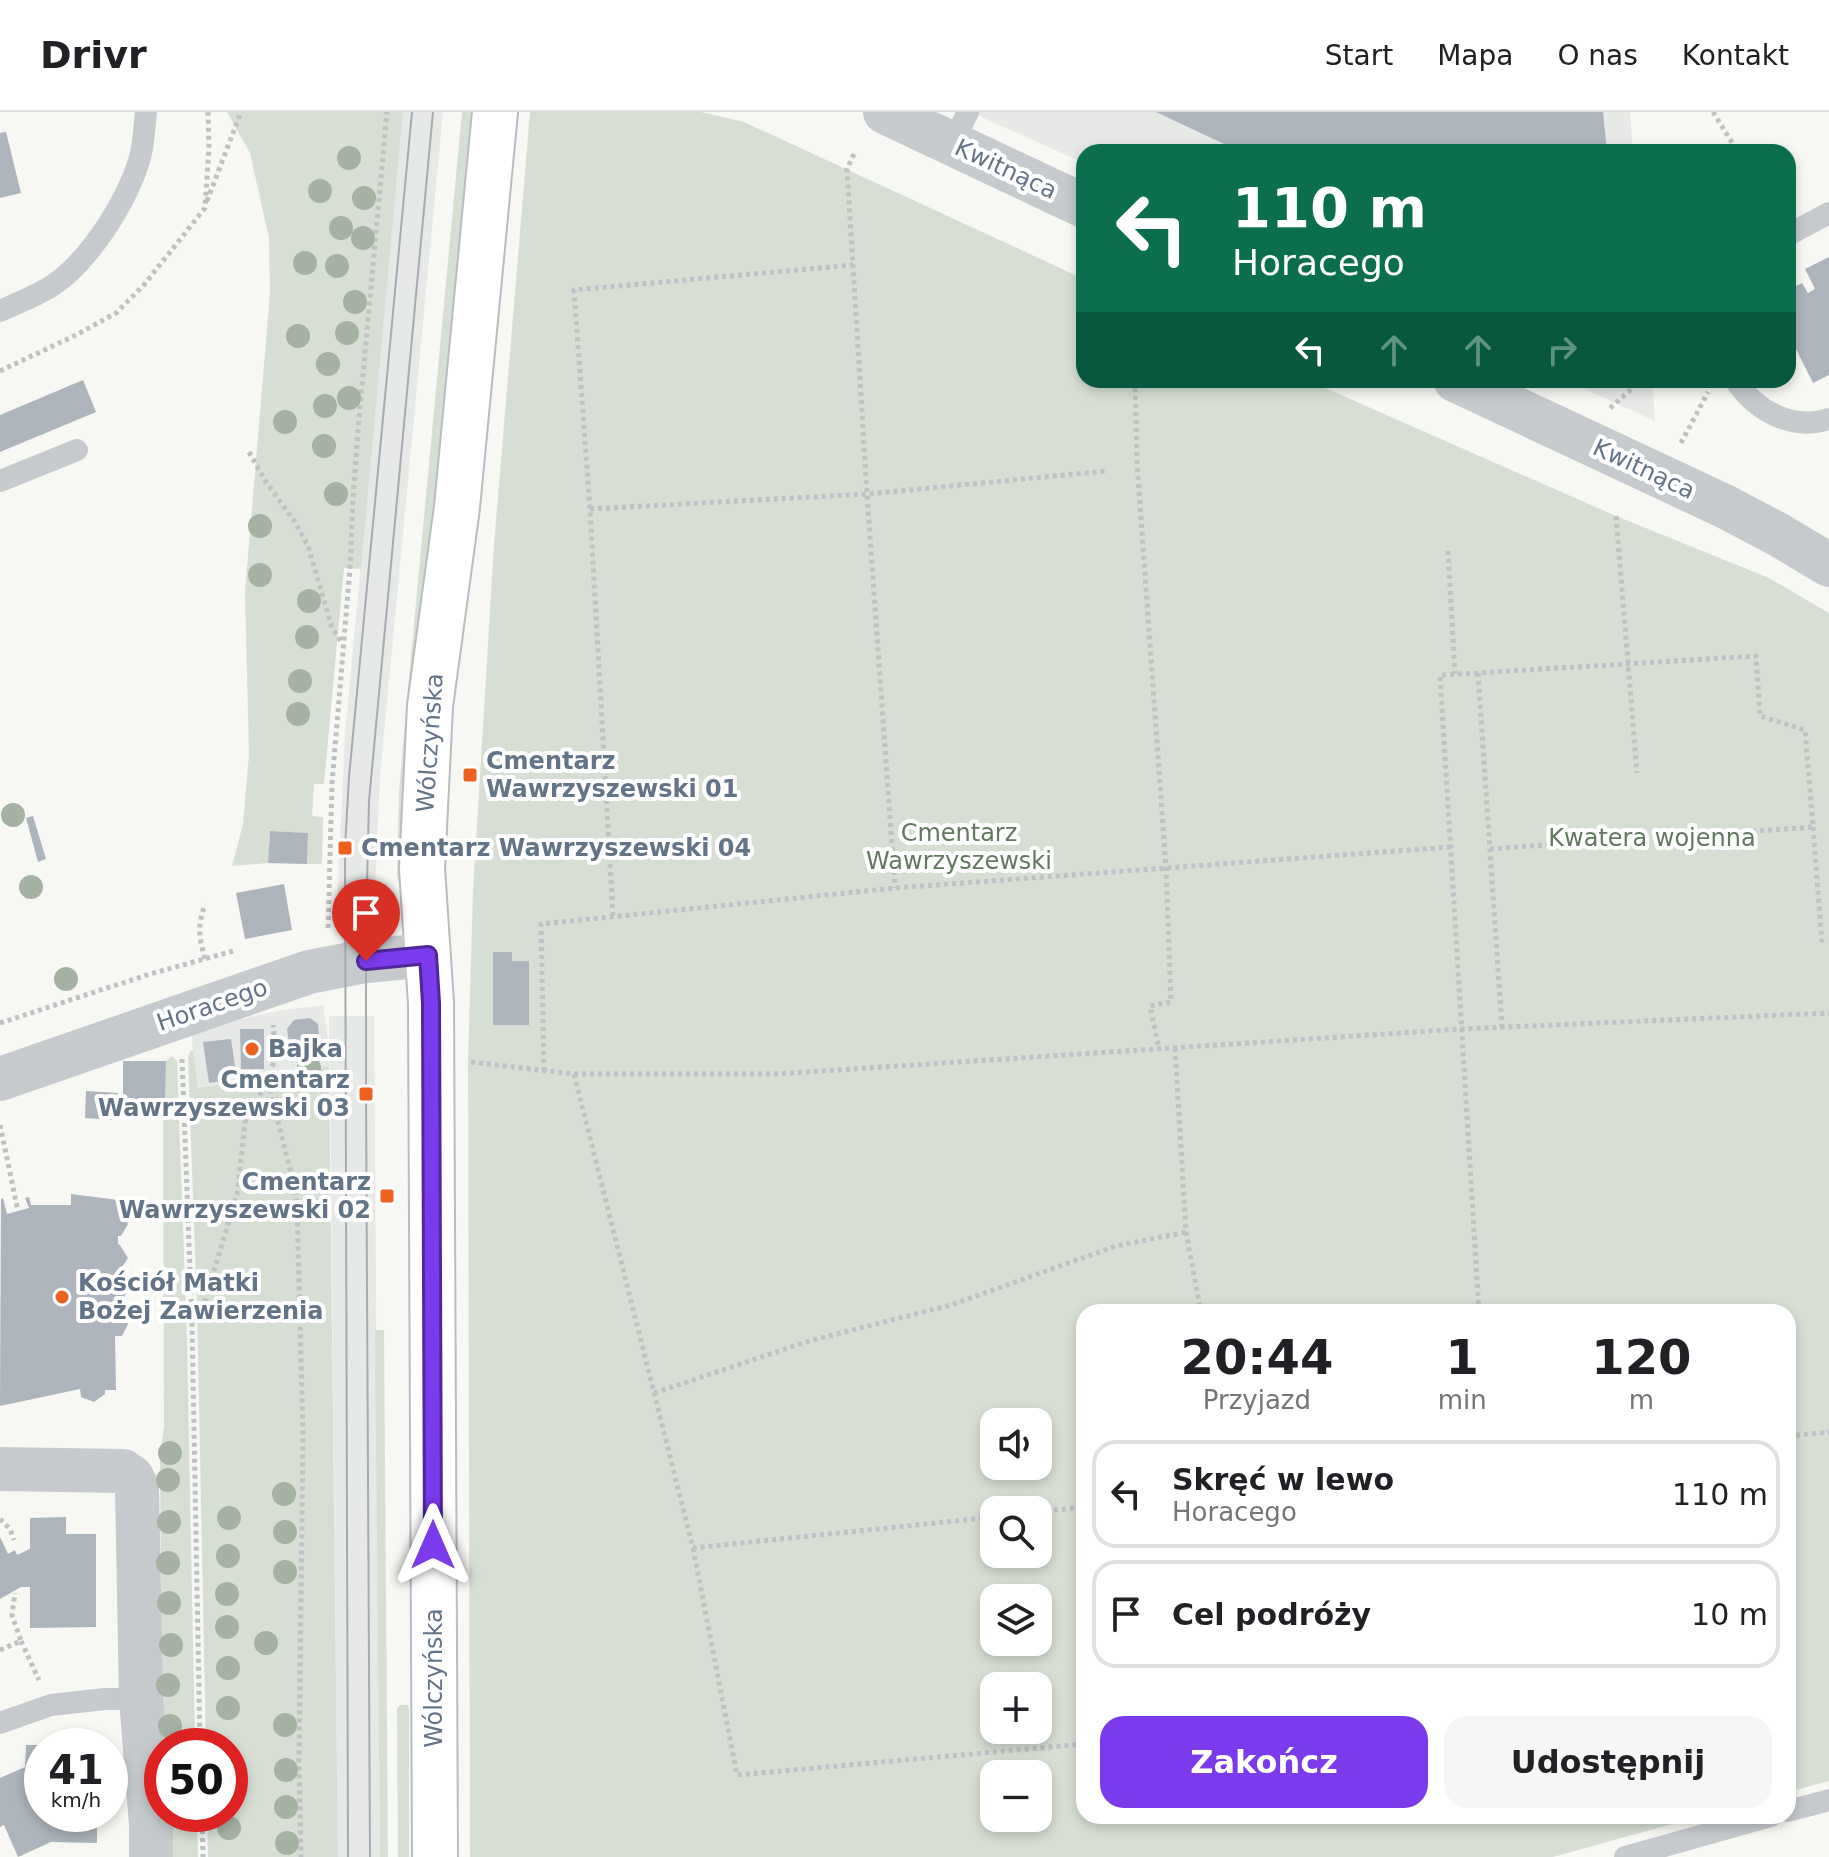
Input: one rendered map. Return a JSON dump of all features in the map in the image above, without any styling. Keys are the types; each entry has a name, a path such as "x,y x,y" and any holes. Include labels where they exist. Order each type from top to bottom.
{"main road":[{"name":"Wólczyńska","path":"435,1857 431,1003 422,869 430,706 457,507 495,112"}],"street":[{"name":"Kwitnąca","path":"885,112 960,128 1076,201"},
{"name":"Kwitnąca","path":"1472,388 1726,507 1829,565"},
{"name":"Horacego","path":"0,1079 309,972 366,961 428,955"},
{"path":"0,1469 123,1471 132,1477 137,1487 141,1699 151,1857"}],"lane":[{"path":"0,311 44,291 65,276 86,254 127,191 140,159 146,112"},
{"path":"1796,231 1829,213"},
{"path":"1740,388 1779,417 1799,424 1829,419"},
{"path":"0,481 77,450"},
{"path":"0,1723 51,1705 141,1699"},
{"path":"1796,1809 1829,1800"},
{"path":"1625,1857 1743,1824"}],"path":[{"path":"205,208 208,112"},
{"path":"0,371 116,313 143,286 205,208 241,112"},
{"path":"328,937 332,784 359,418 387,112"},
{"path":"1713,112 1733,144"},
{"path":"854,154 847,169 895,888"},
{"path":"613,916 574,290 853,265"},
{"path":"1135,388 1137,462 1166,868 1171,1002 1150,1006 1159,1049"},
{"path":"1609,410 1633,388"},
{"path":"1679,447 1710,388"},
{"path":"249,452 308,546 332,628 344,645"},
{"path":"590,509 867,494 1107,471"},
{"path":"1616,516 1637,773"},
{"path":"1448,551 1455,674"},
{"path":"1478,1304 1440,675 1756,656 1760,716 1805,730 1822,944"},
{"path":"1478,673 1502,1028"},
{"path":"1713,834 1813,827"},
{"path":"1490,849 1572,843"},
{"path":"544,1071 541,924 895,888 1450,847"},
{"path":"205,904 199,933 205,959"},
{"path":"0,1023 150,974 250,947"},
{"path":"468,1062 574,1074 776,1074 1461,1029 1829,1013"},
{"path":"192,1323 203,1308 237,1194 246,1115 268,1082 276,1053 272,1023"},
{"path":"182,1048 192,1323 200,1728"},
{"path":"1175,1048 1186,1232 1200,1304"},
{"path":"574,1074 693,1548 737,1775 1076,1745"},
{"path":"268,1082 297,1204 303,1435 299,1761 301,1857"},
{"path":"0,1125 18,1211"},
{"path":"654,1393 809,1341 951,1305 1116,1246 1186,1232"},
{"path":"1796,1435 1829,1432"},
{"path":"1052,1510 1076,1508"},
{"path":"693,1548 980,1518"},
{"path":"0,1519 10,1529 14,1540"},
{"path":"0,1650 21,1641 12,1615 15,1593"},
{"path":"202,1832 203,1857"}],"shaded area":[{"path":"403,112 443,112 380,776 374,915 336,927 345,735"},
{"path":"970,112 1630,112 1632,144 1076,144 1076,159"},
{"path":"1583,388 1653,388 1655,421"},
{"path":"323,1005 329,1045 329,1016 374,1016 380,1857 338,1857 330,1066 197,1088 191,1030 277,1011"}],"green space":[{"path":"227,112 403,112 361,569 344,568 324,784 314,784 312,816 323,817 322,864 307,864 308,833 270,831 268,863 232,866 243,824 249,755 245,592 270,293 269,238 250,153"},
{"path":"462,112 471,112 404,883 398,881 397,874 399,793"},
{"name":"Cmentarz Wawrzyszewski","path":"530,112 701,112 744,122 1076,275 1076,388 1325,388 1616,516 1769,578 1829,613 1829,1781 1796,1790 1796,1304 1076,1304 1076,1824 1672,1824 1553,1857 470,1857 468,1062 473,891 494,545"},
{"path":"193,1050 198,1088 329,1066 338,1857 208,1857 207,1832 248,1832 248,1728 206,1728 190,1051"},
{"path":"172,1056 177,1061 187,1338 195,1728 162,1728 160,1460 164,1425 163,1108 166,1061"},
{"path":"375,1330 384,1330 388,1857 380,1857"},
{"path":"400,1705 408,1705 409,1709 409,1857 398,1857 397,1709"},
{"path":"166,1832 197,1832 198,1857 166,1857"}],"building":[{"path":"1156,112 1603,112 1606,144 1224,144"},
{"path":"6,132 21,193 0,198 0,133"},
{"path":"1829,257 1829,375 1813,383 1796,349 1796,286 1802,283 1808,293 1815,289 1805,269"},
{"path":"83,380 96,412 0,452 0,415"},
{"path":"33,816 46,859 38,862 26,818"},
{"path":"270,831 308,833 307,864 268,863"},
{"path":"284,884 292,930 245,939 236,893"},
{"path":"493,952 512,952 512,961 529,961 529,1025 493,1025"},
{"path":"310,1018 318,1024 321,1053 291,1057 287,1029 294,1020"},
{"name":"Bajka","path":"240,1029 264,1029 264,1069 241,1069"},
{"path":"231,1039 235,1067 228,1068 230,1080 209,1083 203,1042"},
{"path":"123,1061 166,1061 165,1104 123,1103"},
{"path":"86,1091 118,1093 116,1120 85,1118"},
{"name":"Kościół Matki Bożej Zawierzenia","path":"71,1194 126,1201 118,1203 118,1211 128,1224 118,1236 118,1244 128,1258 118,1269 118,1279 128,1291 118,1303 118,1312 128,1324 122,1336 115,1336 116,1390 105,1390 105,1394 94,1402 81,1397 80,1389 0,1406 1,1199 7,1214 29,1208 25,1198 29,1197 31,1205 71,1205"},
{"path":"66,1517 66,1534 96,1534 96,1627 30,1628 30,1587 21,1587 0,1599 0,1537 8,1554 15,1550 17,1555 30,1549 30,1518"},
{"path":"24,1767 24,1832 97,1832 97,1843 51,1842 18,1857 4,1825 0,1827 0,1778"}],"tram line":[{"path":"348,1857 345,848 349,777 412,112"},
{"path":"370,1857 366,1094 369,801 433,112"}],"place":[{"name":"Cmentarz Wawrzyszewski 01","path":"470,775"},
{"name":"Cmentarz Wawrzyszewski 04","path":"345,848"},
{"name":"Bajka","path":"252,1049"},
{"name":"Cmentarz Wawrzyszewski 03","path":"366,1094"},
{"name":"Cmentarz Wawrzyszewski 02","path":"387,1196"},
{"name":"Kościół Matki Bożej Zawierzenia","path":"62,1297"}],"route":[{"path":"366,961 428,955 431,1003 433,1545"}],"park label":[{"name":"Kwatera wojenna","path":"1652,838"}]}
